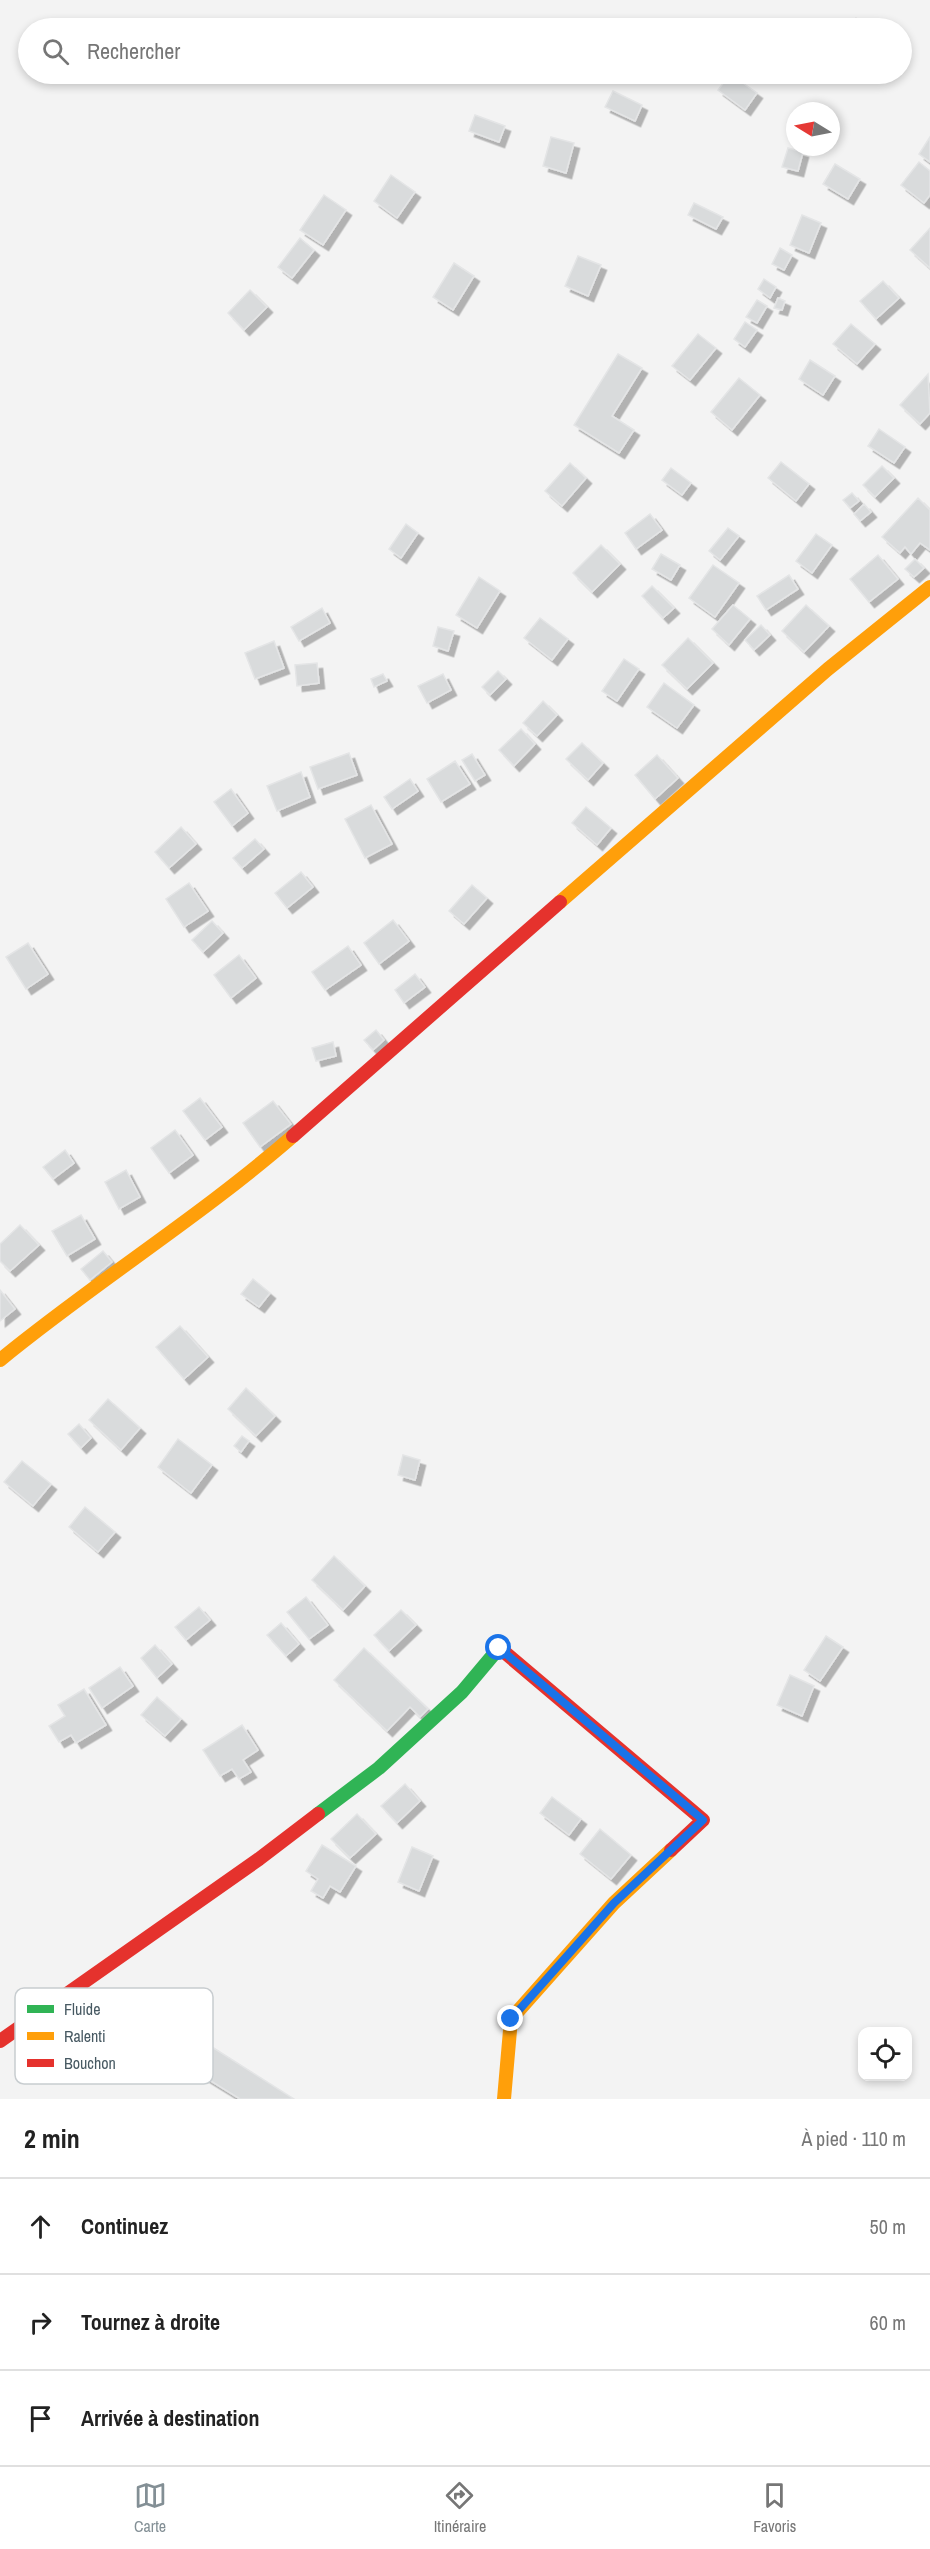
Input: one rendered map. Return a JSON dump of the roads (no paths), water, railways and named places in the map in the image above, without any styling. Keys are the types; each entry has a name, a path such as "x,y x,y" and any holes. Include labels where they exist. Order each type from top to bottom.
{"street":[{"path":"0,1360 44,1324 249,1174 828,669 930,587"},
{"path":"73,1988 259,1859 379,1768 462,1692 499,1648 703,1820 614,1903 511,2019 504,2099"},
{"path":"0,2041 15,2030"}]}
